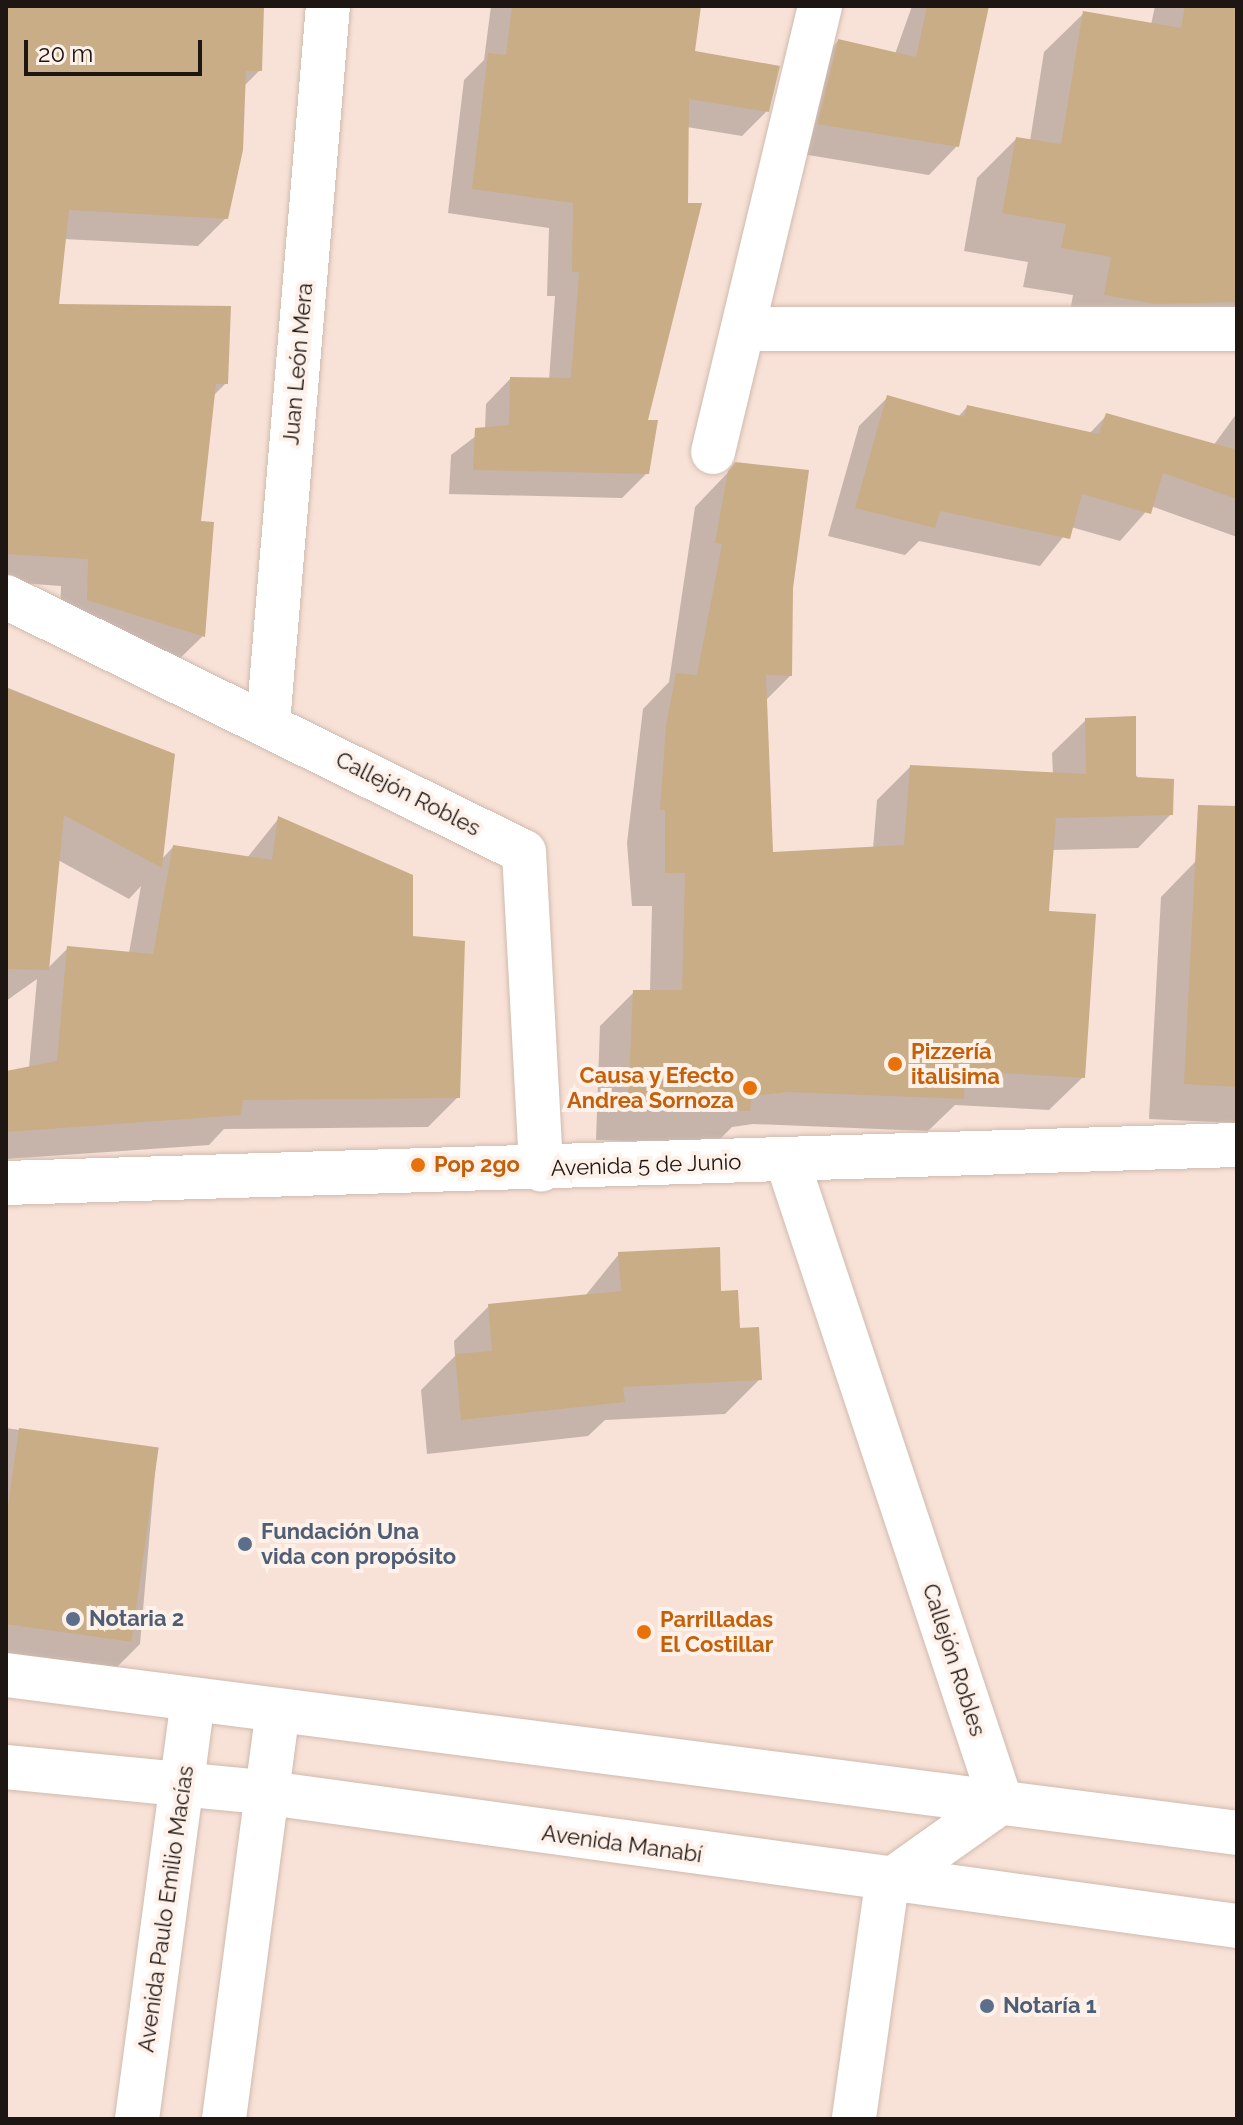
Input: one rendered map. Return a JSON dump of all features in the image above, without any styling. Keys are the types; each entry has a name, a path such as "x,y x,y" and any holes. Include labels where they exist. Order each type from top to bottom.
{"street":[{"name":"Juan León Mera","path":"268,723 328,6"},
{"path":"713,452 820,6"},
{"path":"743,329 1237,329"},
{"name":"Callejón Robles","path":"6,597 268,723 524,852 541,1170"},
{"name":"Avenida 5 de Junio","path":"6,1183 541,1170 1237,1145"},
{"name":"Callejón Robles","path":"787,1160 1001,1802"},
{"path":"6,1675 1237,1833"},
{"name":"Avenida Paulo Emilio Macías","path":"137,2119 186,1790 193,1700"},
{"path":"224,2119 278,1711"},
{"name":"Avenida Manabí","path":"6,1767 186,1790 269,1793 887,1883 1237,1926"},
{"path":"854,2119 887,1883 1001,1802"}],"building":[{"path":"6,6 264,6 262,71 246,71 243,150 228,219 69,210 59,304 231,306 228,384 216,384 201,521 214,522 205,637 87,600 88,559 6,554"},
{"path":"512,6 701,6 695,51 780,66 769,112 689,99 688,203 702,203 648,420 658,420 649,474 473,470 475,428 509,425 510,377 571,378 579,272 572,272 573,203 472,189 488,53 506,55"},
{"path":"927,6 989,6 959,147 817,124 838,39 916,57"},
{"path":"1185,6 1237,6 1237,302 1156,304 1104,295 1111,257 1061,248 1066,224 1002,213 1016,137 1061,144 1083,11 1181,28"},
{"path":"887,395 964,417 967,405 1099,434 1106,413 1237,450 1237,499 1163,473 1151,514 1082,494 1070,539 940,511 935,528 855,508"},
{"path":"735,462 809,470 793,588 792,676 766,675 773,852 904,845 910,765 1086,774 1085,718 1136,716 1136,777 1174,779 1173,815 1056,818 1049,911 1096,914 1085,1078 965,1071 964,1099 788,1092 752,1096 750,1111 628,1107 633,990 682,990 685,873 665,873 665,810 660,810 666,726 676,673 697,675 722,544 715,543 728,471"},
{"path":"6,688 175,754 162,868 64,815 49,970 6,969"},
{"path":"1198,805 1237,806 1237,1087 1184,1084"},
{"path":"278,816 413,875 413,936 465,941 460,1098 243,1100 241,1115 6,1132 6,1071 57,1061 67,946 153,954 173,845 272,860"},
{"path":"720,1247 721,1291 738,1290 740,1328 759,1327 762,1380 623,1387 625,1402 461,1420 455,1354 492,1351 488,1304 621,1291 618,1252"},
{"path":"19,1428 159,1448 131,1642 6,1624 6,1520"}],"place":[{"name":"Pizzería italisima","path":"895,1064"},
{"name":"Causa y Efecto Andrea Sornoza","path":"750,1088"},
{"name":"Pop 2go","path":"418,1165"},
{"name":"Fundación Una vida con propósito","path":"245,1544"},
{"name":"Notaria 2","path":"73,1619"},
{"name":"Parrilladas El Costillar","path":"644,1632"},
{"name":"Notaría 1","path":"987,2006"}]}
